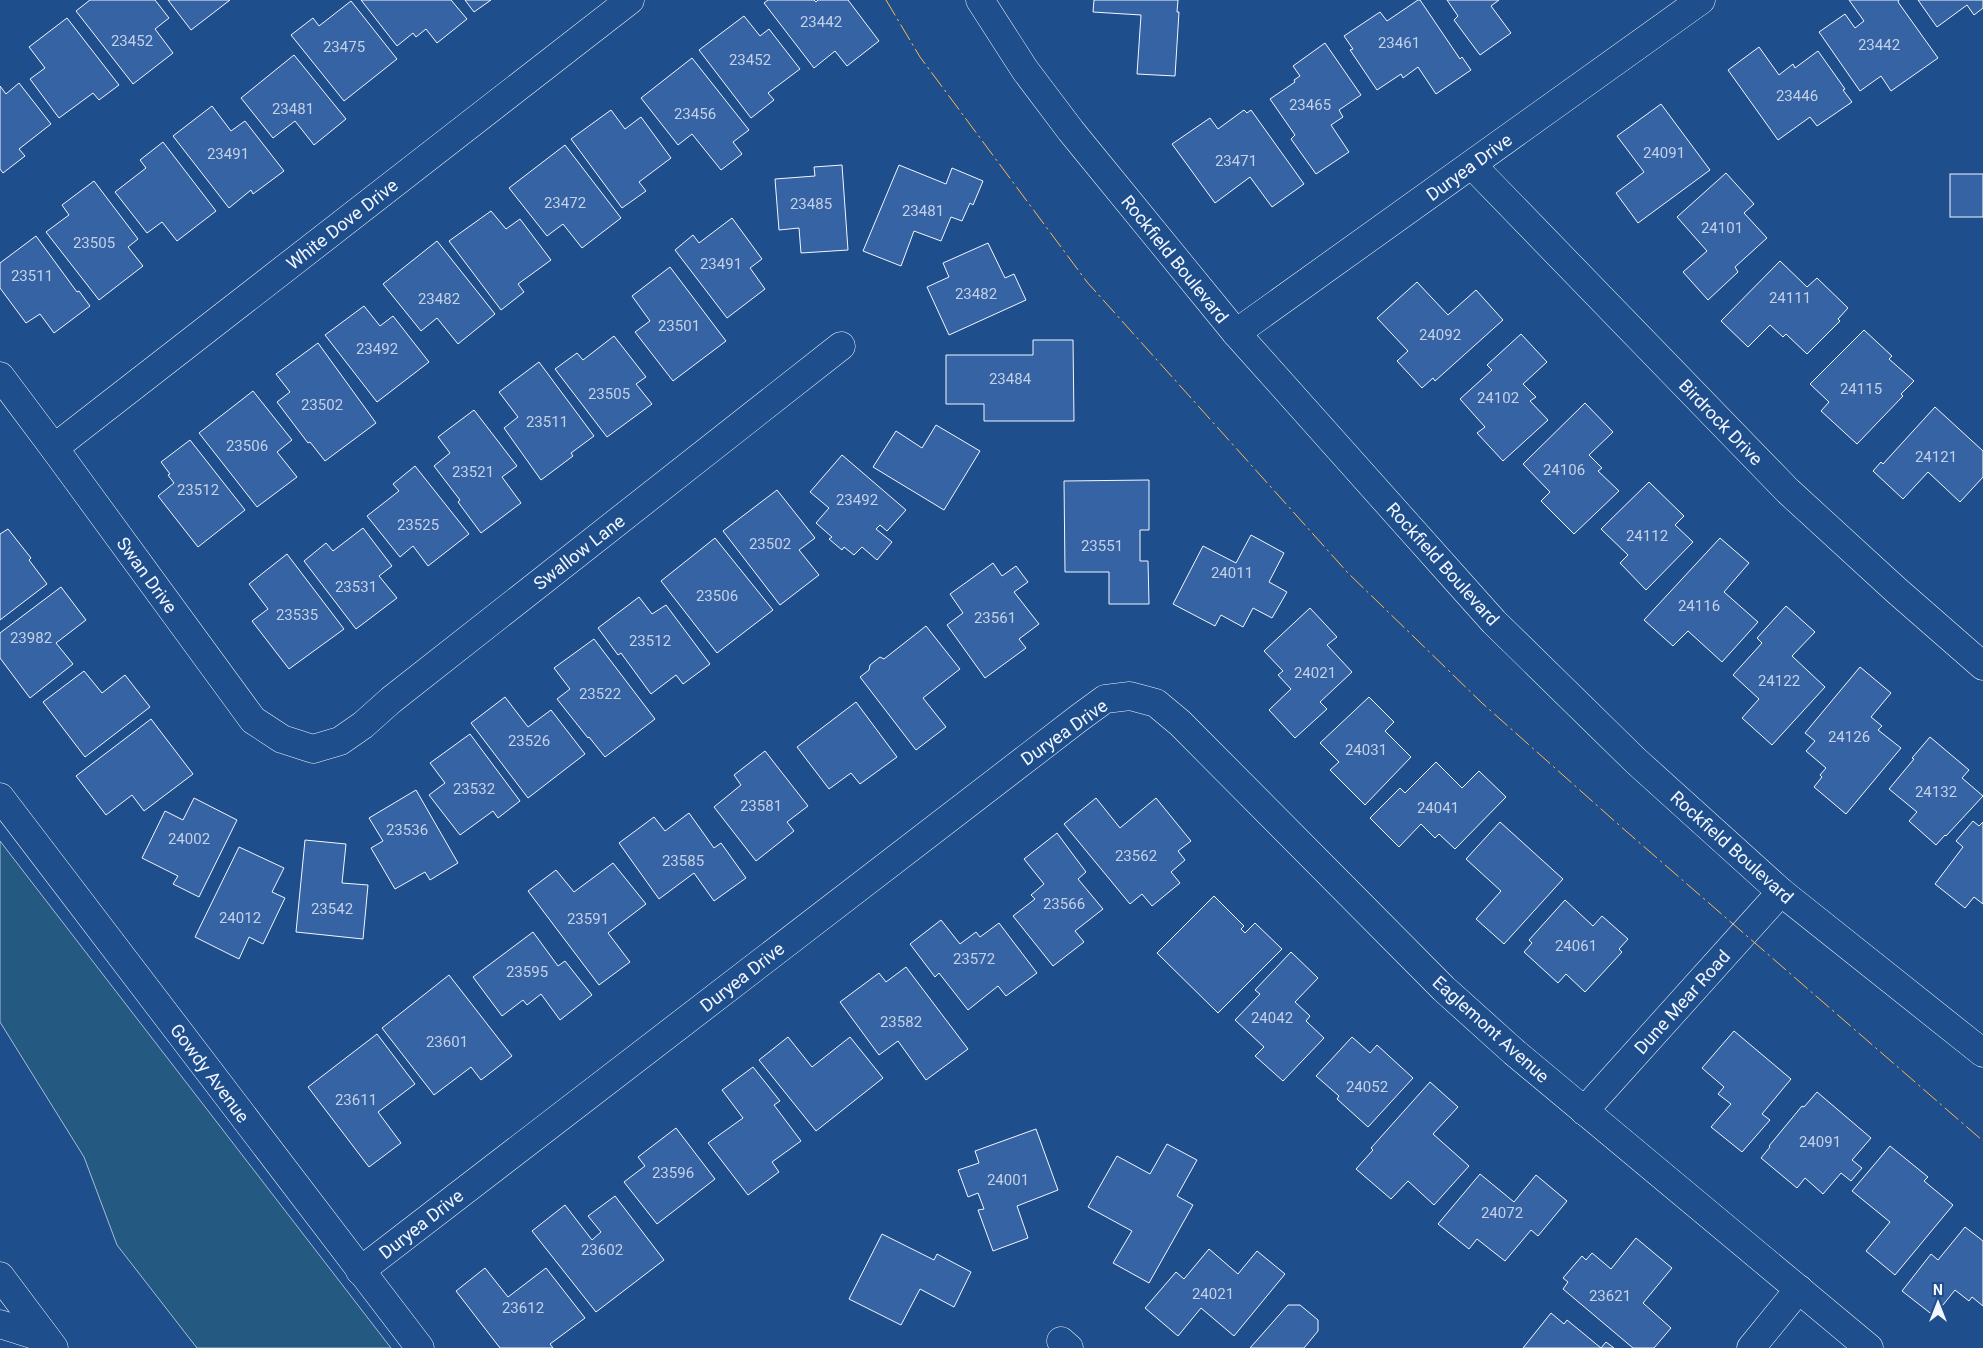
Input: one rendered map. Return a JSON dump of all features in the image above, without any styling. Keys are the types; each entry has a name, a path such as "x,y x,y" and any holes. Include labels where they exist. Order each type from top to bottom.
{"main road":[{"name":"Rockfield Boulevard","path":"980,0 1025,70 1071,132 1236,333 1494,622 1636,761 1781,892 1983,1053"},
{"name":"Duryea Drive","path":"1236,333 1701,0"},
{"name":"White Dove Drive","path":"54,448 624,2"},
{"name":"Birdrock Drive","path":"1472,165 1788,491 1896,590 1983,666"},
{"name":"Swallow Lane","path":"313,749 340,740 363,725 392,700 841,346"},
{"name":"Swan Drive","path":"0,376 253,720 282,739 313,749"},
{"name":"Duryea Drive","path":"360,1271 1079,718 1105,699 1130,696"},
{"name":"Eaglemont Avenue","path":"1130,696 1156,703 1180,723 1444,989 1514,1052 1869,1348"},
{"name":"Gowdy Avenue","path":"0,797 420,1348"},
{"name":"Dune Mear Road","path":"1584,1111 1781,892"},
{"path":"0,1276 51,1344"},
{"path":"1751,1348 1799,1289"},
{"path":"0,1324 51,1344"}],"shaded area":[{"path":"0,841 391,1348 197,1348 117,1245 84,1157 0,1022"}],"building":[{"path":"90,0 155,0 169,18 155,29 173,53 133,84 76,11"},
{"path":"168,0 230,0 191,30"},
{"path":"361,0 451,0 467,19 437,43 426,29 416,37 413,33 397,46"},
{"path":"465,0 491,0 474,12"},
{"path":"768,0 814,0 816,2 818,0 848,0 879,41 847,66 835,51 814,68 764,3"},
{"path":"1094,0 1178,0 1175,76 1137,74 1141,15 1093,12"},
{"path":"1420,0 1460,59 1462,57 1471,70 1436,94 1418,67 1403,78 1401,74 1377,90 1350,50 1353,49 1344,36 1380,12 1387,21"},
{"path":"1447,0 1499,0 1491,6 1511,33 1480,55 1454,20 1458,16"},
{"path":"1849,0 1899,0 1898,2 1938,58 1891,91 1881,76 1860,91 1819,32 1845,14 1855,28 1864,21"},
{"path":"1918,0 1983,0 1983,8 1974,15 1967,5 1937,27"},
{"path":"351,1 397,59 344,101 291,35 313,18 319,26"},
{"path":"744,16 760,36 769,29 800,69 768,93 774,100 751,118 699,50"},
{"path":"67,18 119,85 99,100 93,93 59,118 30,79 45,68 29,47"},
{"path":"1325,43 1361,95 1339,110 1343,117 1331,125 1349,152 1316,174 1291,139 1295,135 1270,99 1295,82 1294,80 1300,76 1293,66"},
{"path":"1759,47 1779,75 1793,64 1795,68 1818,51 1852,102 1817,126 1810,117 1778,140 1728,70"},
{"path":"294,55 346,119 314,145 295,121 273,138 241,98"},
{"path":"692,58 749,130 733,142 742,154 721,170 692,134 678,145 641,98"},
{"path":"19,83 51,124 19,149 25,156 3,173 0,169 0,86 6,94"},
{"path":"1661,104 1710,170 1638,223 1616,193 1644,172 1617,136"},
{"path":"212,106 231,131 245,121 284,171 253,194 251,190 229,208 173,136"},
{"path":"611,110 625,129 641,117 671,158 639,182 646,191 622,208 571,139"},
{"path":"1244,110 1247,113 1251,110 1304,184 1272,207 1250,177 1215,203 1172,144 1210,118 1218,129"},
{"path":"163,142 216,211 177,241 162,222 147,233 115,192 146,168 140,160"},
{"path":"565,145 621,218 582,248 563,224 547,236 509,188"},
{"path":"842,165 848,250 801,253 799,228 779,230 775,179 815,176 814,167"},
{"path":"899,165 946,184 952,168 983,181 973,205 970,203 962,221 951,217 941,241 914,231 901,266 863,251"},
{"path":"1726,173 1754,204 1744,213 1767,238 1735,267 1738,272 1708,300 1683,272 1707,251 1677,217"},
{"path":"1950,174 1983,174 1983,217 1950,217"},
{"path":"94,181 138,239 128,247 143,266 99,300 46,232 69,215 62,205"},
{"path":"491,211 506,229 520,219 551,260 518,284 524,292 501,310 449,241"},
{"path":"732,218 762,259 750,268 765,289 727,318 675,250 693,235 699,243"},
{"path":"36,236 77,292 79,291 90,306 54,333 40,314 26,323 0,288 0,263"},
{"path":"437,241 495,314 458,344 437,318 421,331 383,284"},
{"path":"988,243 1005,278 1014,274 1026,300 949,335 927,287 949,277 943,263"},
{"path":"1780,261 1807,287 1817,278 1848,308 1838,319 1840,321 1807,354 1786,334 1783,337 1770,325 1748,347 1721,321"},
{"path":"670,267 726,341 673,381 635,332 650,321 632,296"},
{"path":"1417,282 1448,315 1476,290 1503,320 1435,381 1433,378 1422,388 1397,361 1408,351 1377,318"},
{"path":"364,306 380,326 393,316 429,362 377,402 325,335"},
{"path":"1864,330 1892,356 1889,359 1914,381 1901,394 1903,396 1857,444 1821,411 1829,402 1810,384"},
{"path":"1521,334 1547,362 1523,384 1536,397 1530,401 1548,420 1503,461 1477,433 1485,427 1460,399 1492,370 1487,365"},
{"path":"614,336 646,377 636,384 652,404 607,437 555,369 577,353 583,360"},
{"path":"1033,340 1073,340 1074,421 984,421 984,404 946,404 946,355 1033,355"},
{"path":"318,343 376,423 325,461 310,442 308,443 277,402 290,392 276,374"},
{"path":"539,362 594,436 571,453 573,456 541,480 504,428 518,417 499,392"},
{"path":"253,391 292,440 277,452 297,477 257,507 199,433"},
{"path":"1585,403 1613,432 1589,455 1602,468 1598,471 1619,491 1574,534 1541,501 1550,492 1523,464"},
{"path":"1935,407 1983,451 1983,477 1960,502 1928,472 1903,499 1873,471 1881,462 1883,464"},
{"path":"474,410 517,466 502,477 521,503 481,533 458,502 460,500 434,466 450,453 438,437"},
{"path":"936,425 980,451 944,510 873,467 896,431 922,448"},
{"path":"190,440 245,510 198,547 158,496 174,483 161,462"},
{"path":"842,455 906,510 887,531 880,525 876,529 892,542 877,560 862,547 854,555 844,547 842,550 829,539 832,537 816,523 829,508 810,492"},
{"path":"415,466 469,534 428,566 413,546 400,557 367,516 399,491 393,484"},
{"path":"1149,480 1149,530 1140,530 1140,561 1148,561 1149,604 1109,604 1109,572 1065,572 1064,481"},
{"path":"1649,482 1684,516 1675,525 1693,542 1646,590 1620,563 1628,555 1601,529"},
{"path":"777,490 815,538 799,550 819,575 780,605 723,531"},
{"path":"363,528 392,566 379,576 397,598 356,629 304,561 326,543 333,551"},
{"path":"8,529 31,558 29,560 47,584 0,620 0,534"},
{"path":"1251,535 1284,553 1269,582 1287,592 1272,618 1253,608 1243,627 1221,615 1215,626 1173,604 1203,546 1236,563"},
{"path":"715,538 773,610 717,653 661,581"},
{"path":"1720,538 1749,563 1724,592 1758,622 1722,662 1688,631 1673,646 1644,620"},
{"path":"287,554 344,629 289,669 252,621 268,609 249,584"},
{"path":"993,563 1002,576 1016,566 1028,582 1014,592 1039,624 1019,639 1026,648 985,678 947,625 963,613 950,594"},
{"path":"61,587 86,620 56,643 73,664 30,698 0,658 0,633"},
{"path":"639,597 652,614 666,605 710,664 683,684 676,675 651,694 621,653 618,655 598,628"},
{"path":"1786,606 1815,632 1792,656 1825,687 1772,745 1742,718 1759,699 1733,675 1762,643 1757,638"},
{"path":"1310,608 1337,637 1327,645 1352,672 1320,702 1327,709 1295,738 1269,710 1291,689 1278,675 1283,671 1264,651"},
{"path":"926,626 960,669 923,698 946,727 916,750 860,677 880,657 884,659"},
{"path":"594,639 655,719 605,757 557,699 570,689 554,668"},
{"path":"1860,667 1891,693 1871,717 1882,726 1878,730 1901,748 1846,814 1814,787 1826,768 1806,751 1815,741 1805,733"},
{"path":"84,671 102,693 125,675 150,707 85,757 43,702"},
{"path":"505,697 528,727 551,710 585,754 528,798 471,723"},
{"path":"1369,697 1394,722 1385,731 1411,757 1365,805 1330,770 1339,762 1320,743"},
{"path":"856,702 897,757 860,784 851,773 829,789 797,747"},
{"path":"151,719 193,774 144,811 132,795 106,815 76,776"},
{"path":"470,734 520,801 498,818 493,811 460,835 429,795 445,783 430,763"},
{"path":"1930,737 1969,770 1962,778 1983,796 1936,845 1909,821 1917,812 1889,789"},
{"path":"765,751 808,806 787,822 794,831 756,861 714,807 741,785 734,775"},
{"path":"1436,762 1462,788 1479,771 1506,797 1455,849 1439,834 1435,838 1421,824 1399,847 1370,818 1400,788 1405,793"},
{"path":"416,790 458,863 430,880 425,872 395,889 371,848 383,841 369,818"},
{"path":"194,798 237,820 199,897 173,884 178,876 142,858 165,811 183,820"},
{"path":"1096,798 1120,828 1156,798 1191,841 1178,851 1185,860 1171,872 1180,883 1152,906 1142,894 1130,904 1064,824"},
{"path":"689,813 714,848 721,843 746,878 714,901 694,873 659,899 619,843 654,817 665,831"},
{"path":"1973,821 1979,826 1983,822 1983,904 1974,897 1965,908 1935,884 1963,847 1956,841"},
{"path":"1500,822 1563,879 1504,944 1476,919 1501,891 1466,859"},
{"path":"1057,833 1086,872 1078,879 1103,909 1075,931 1084,942 1053,966 1013,916 1035,899 1031,895 1044,884 1024,859"},
{"path":"305,840 346,844 342,883 368,885 363,939 296,932"},
{"path":"239,847 284,868 272,892 285,898 263,944 249,937 239,959 195,937"},
{"path":"613,863 646,904 608,933 630,962 599,985 528,891 556,870 574,892"},
{"path":"1214,896 1244,926 1241,929 1245,933 1255,923 1282,949 1218,1013 1157,953"},
{"path":"1565,900 1593,926 1602,916 1628,939 1619,949 1622,952 1585,992 1566,974 1558,983 1524,952 1532,943 1529,940"},
{"path":"941,920 960,944 976,932 980,937 999,923 1037,973 1006,996 998,986 968,1010 939,973 935,977 910,944"},
{"path":"533,932 558,966 565,961 592,995 560,1020 541,994 527,1005 523,1000 502,1016 473,977"},
{"path":"1291,952 1318,978 1295,1002 1310,1016 1306,1021 1324,1038 1283,1081 1255,1056 1264,1047 1235,1020 1260,994 1255,990"},
{"path":"906,967 968,1049 926,1080 898,1041 879,1055 840,1002 879,973 886,982"},
{"path":"449,975 512,1056 481,1080 471,1067 434,1095 382,1028"},
{"path":"1734,1031 1791,1079 1762,1114 1770,1120 1742,1152 1711,1127 1731,1104 1718,1094 1724,1087 1702,1068"},
{"path":"377,1034 415,1084 378,1112 401,1143 369,1167 308,1087"},
{"path":"788,1037 812,1067 850,1037 883,1078 816,1131 759,1060"},
{"path":"1352,1037 1370,1053 1377,1045 1413,1078 1368,1127 1337,1099 1339,1096 1316,1076"},
{"path":"753,1067 780,1101 774,1105 801,1141 772,1162 779,1172 748,1195 708,1143 743,1118 722,1090"},
{"path":"1430,1082 1458,1107 1433,1134 1469,1166 1434,1205 1408,1181 1391,1199 1356,1169 1373,1150 1371,1148"},
{"path":"1817,1092 1871,1138 1852,1160 1862,1168 1851,1181 1841,1173 1823,1194 1805,1178 1797,1188 1761,1158 1802,1106 1804,1107"},
{"path":"676,1128 715,1179 657,1224 624,1182 645,1166 638,1157"},
{"path":"1036,1129 1058,1190 1017,1206 1028,1238 993,1251 978,1210 984,1209 978,1193 968,1197 958,1170 979,1163 975,1151"},
{"path":"1167,1144 1197,1160 1177,1196 1193,1205 1149,1283 1113,1263 1132,1231 1088,1207 1117,1156 1150,1174"},
{"path":"1890,1146 1928,1177 1924,1181 1953,1205 1895,1275 1866,1251 1890,1222 1852,1191"},
{"path":"1480,1174 1514,1202 1536,1175 1567,1201 1538,1236 1531,1230 1505,1261 1477,1239 1469,1249 1438,1224"},
{"path":"615,1196 664,1260 596,1312 532,1231 565,1205 592,1240 601,1232 588,1216"},
{"path":"1965,1227 1983,1241 1983,1306 1972,1297 1969,1301 1955,1290 1934,1316 1902,1291 1931,1254 1938,1260"},
{"path":"882,1234 934,1260 937,1254 971,1272 954,1307 920,1289 901,1325 849,1299"},
{"path":"1636,1238 1672,1268 1643,1303 1671,1328 1654,1348 1633,1348 1563,1289 1568,1282 1563,1278 1582,1256 1586,1260 1592,1253 1611,1269"},
{"path":"1209,1249 1238,1274 1257,1251 1285,1274 1234,1336 1201,1308 1178,1336 1145,1308 1176,1272 1184,1279"},
{"path":"485,1268 508,1297 546,1268 585,1318 550,1344 553,1348 500,1348 456,1291"},
{"path":"1288,1305 1300,1305 1318,1320 1318,1331 1304,1348 1250,1348"},
{"path":"1551,1313 1564,1324 1567,1320 1601,1348 1523,1348"},
{"path":"1606,1342 1614,1348 1601,1348"}],"power":[{"path":"886,0 920,57 1087,282 1348,573 1482,703 1619,825 1983,1141"}]}
